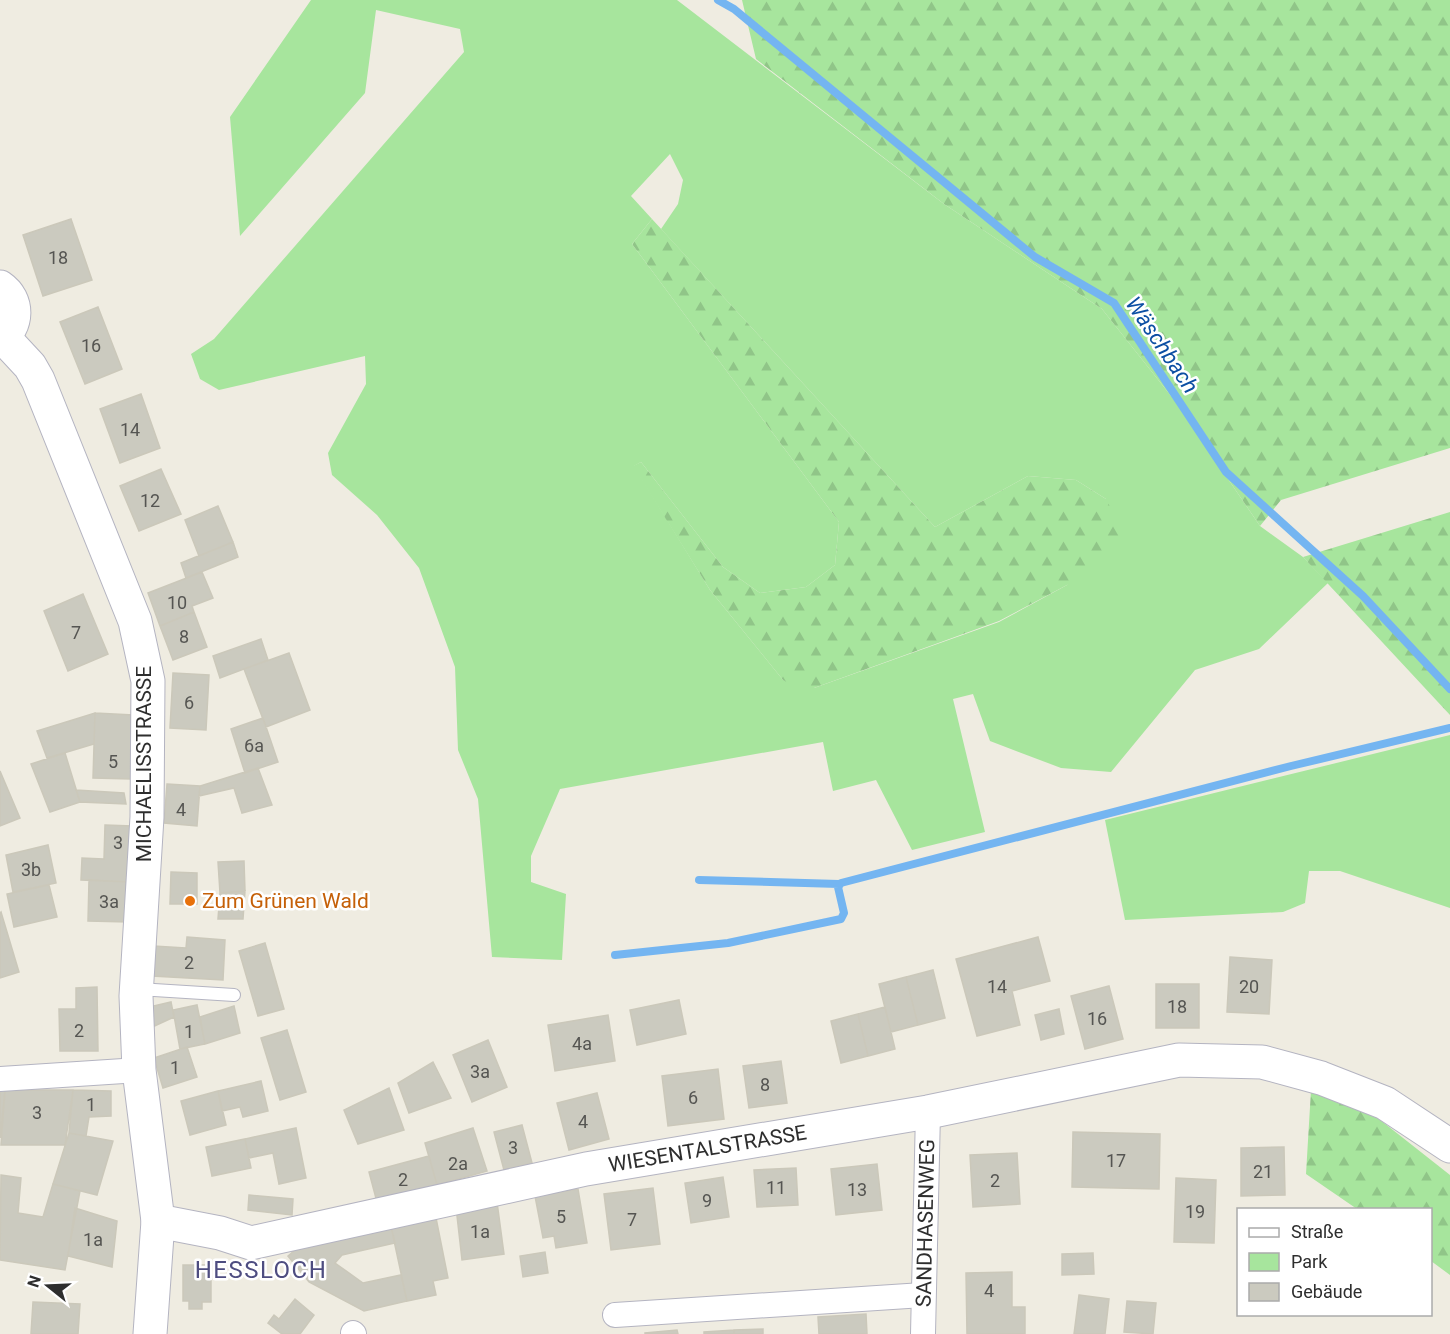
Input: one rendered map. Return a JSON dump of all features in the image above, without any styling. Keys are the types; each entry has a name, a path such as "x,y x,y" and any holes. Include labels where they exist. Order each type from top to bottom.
{"street":[{"path":"0,287 10,298 14,308 10,329 2,338"},
{"name":"MICHAELISSTRASSE","path":"2,338 30,366 38,380 135,621 148,681 147,817 137,988 139,1070 158,1221 150,1334"},
{"name":"WIESENTALSTRASSE","path":"158,1221 220,1233 251,1243 586,1169 928,1113 1179,1060 1262,1062 1321,1078 1385,1103 1450,1146"},
{"path":"0,1079 139,1070"},
{"name":"SANDHASENWEG","path":"923,1334 928,1113"},
{"path":"615,1315 923,1295"}],"lane":[{"path":"137,988 234,995"}],"green space":[{"path":"311,0 677,0 944,204 1102,309 1175,401 1260,526 1303,557 1328,583 1259,649 1195,670 1111,772 1061,768 990,741 973,694 953,699 985,832 912,850 876,780 833,791 823,742 560,789 531,856 531,882 566,894 562,960 492,957 478,799 458,750 455,667 419,568 377,515 332,475 328,453 366,384 365,356 219,390 200,379 191,354 214,339 464,52 460,29 376,10 365,93 240,236 230,117","holes":["670,154 683,180 678,204 661,229 935,527 1028,476 1076,480 1106,499 1067,585 999,622 814,688 783,680 710,590 634,466 641,462 723,567 760,593 806,587 835,565 839,522 632,244 652,219 631,196"]},
{"path":"742,0 1450,0 1450,448 1281,500 1260,526 1175,401 1102,309 944,204 756,59"},
{"path":"652,219 935,527 1028,476 1076,480 1106,499 1126,537 1067,585 999,621 814,688 801,690 783,680 710,590 633,466 641,462 723,567 760,593 806,587 835,565 839,522 632,244"},
{"path":"1450,512 1450,715 1303,557"},
{"path":"1450,735 1450,908 1340,871 1309,871 1305,903 1283,912 1125,920 1105,820"},
{"path":"1311,1090 1379,1119 1450,1175 1450,1275 1432,1262 1432,1208 1356,1208 1306,1174"}],"building":[{"path":"71,219 92,280 43,296 23,235"},
{"path":"98,307 122,369 85,384 60,322"},
{"path":"141,394 160,448 120,463 100,409"},
{"path":"161,469 181,514 139,531 120,486"},
{"path":"218,506 233,542 199,556 185,520"},
{"path":"233,542 238,557 186,578 181,563"},
{"path":"202,572 213,598 192,606 194,612 160,626 148,593"},
{"path":"83,594 108,654 68,671 44,611"},
{"path":"194,612 207,647 173,660 160,626"},
{"path":"261,639 268,660 220,678 213,656"},
{"path":"289,653 310,710 266,727 244,669"},
{"path":"173,673 209,675 206,730 170,728"},
{"path":"95,713 94,744 47,758 37,731"},
{"path":"95,713 133,715 131,779 93,778"},
{"path":"263,718 278,762 245,773 231,729"},
{"path":"65,753 80,802 50,812 31,764"},
{"path":"258,768 272,805 242,813 234,788 199,796 200,786"},
{"path":"0,771 20,818 0,826"},
{"path":"167,784 200,786 197,826 164,823"},
{"path":"76,790 124,793 126,804 80,802"},
{"path":"105,825 132,826 130,882 81,880 82,858 104,859"},
{"path":"48,845 56,883 13,892 6,855"},
{"path":"244,861 245,891 220,893 218,862"},
{"path":"171,872 197,873 197,904 170,904"},
{"path":"89,880 130,882 128,922 88,921"},
{"path":"49,885 57,917 14,927 7,894"},
{"path":"245,891 243,919 218,919 220,893"},
{"path":"0,913 19,972 0,978"},
{"path":"187,937 225,940 223,980 152,976 154,946 186,948"},
{"path":"1038,937 1050,981 1012,991 1020,1025 977,1036 956,959"},
{"path":"265,943 284,1009 258,1016 239,951"},
{"path":"1230,957 1272,960 1269,1014 1227,1012"},
{"path":"933,970 945,1018 918,1025 906,977"},
{"path":"906,977 918,1025 891,1032 879,984"},
{"path":"1156,984 1199,984 1199,1028 1156,1028"},
{"path":"1109,986 1123,1039 1085,1049 1071,996"},
{"path":"97,987 98,1051 60,1051 59,1009 76,1009 76,988"},
{"path":"679,1000 686,1034 637,1045 630,1010"},
{"path":"171,1002 174,1017 148,1029 149,1007"},
{"path":"197,1005 205,1044 180,1049 173,1010"},
{"path":"234,1006 240,1033 205,1044 200,1017"},
{"path":"885,1007 895,1049 868,1056 858,1014"},
{"path":"1059,1009 1064,1034 1041,1040 1035,1015"},
{"path":"858,1014 868,1056 841,1063 831,1021"},
{"path":"608,1015 615,1061 555,1071 548,1025"},
{"path":"287,1030 306,1092 280,1100 261,1038"},
{"path":"488,1040 507,1087 472,1102 453,1055"},
{"path":"187,1047 197,1077 163,1088 154,1058"},
{"path":"781,1061 787,1103 749,1108 743,1066"},
{"path":"433,1062 451,1098 409,1113 398,1083"},
{"path":"718,1069 724,1119 668,1126 662,1076"},
{"path":"261,1081 268,1111 243,1117 240,1107 222,1111 218,1091"},
{"path":"389,1088 404,1130 358,1144 344,1110"},
{"path":"0,1090 5,1090 0,1138"},
{"path":"5,1090 73,1090 65,1145 1,1145"},
{"path":"73,1090 111,1091 111,1116 89,1117 86,1136 69,1133"},
{"path":"218,1091 226,1125 190,1135 181,1101"},
{"path":"597,1093 609,1139 569,1150 557,1103"},
{"path":"522,1125 532,1163 504,1170 494,1132"},
{"path":"296,1128 306,1178 279,1184 273,1153 249,1158 245,1139"},
{"path":"473,1128 487,1171 437,1185 425,1143"},
{"path":"1073,1132 1160,1134 1159,1189 1072,1187"},
{"path":"69,1133 113,1141 97,1195 53,1184"},
{"path":"245,1139 251,1168 212,1176 206,1147"},
{"path":"1284,1147 1285,1195 1241,1196 1241,1148"},
{"path":"1017,1153 1020,1204 973,1207 970,1155"},
{"path":"429,1156 437,1185 377,1202 369,1172"},
{"path":"877,1164 882,1210 836,1215 831,1169"},
{"path":"796,1168 798,1205 757,1207 754,1170"},
{"path":"1,1175 21,1178 18,1213 43,1217 53,1184 80,1191 65,1270 0,1260"},
{"path":"723,1177 729,1217 691,1223 685,1183"},
{"path":"1176,1178 1216,1180 1214,1243 1174,1242"},
{"path":"653,1188 660,1244 611,1250 604,1194"},
{"path":"578,1189 587,1243 556,1248 554,1236 543,1238 535,1196"},
{"path":"249,1195 293,1199 292,1215 248,1210"},
{"path":"497,1202 504,1254 462,1260 456,1207"},
{"path":"75,1208 117,1221 112,1267 68,1256"},
{"path":"435,1213 448,1278 433,1281 436,1295 407,1301 390,1222"},
{"path":"390,1222 395,1243 342,1255 335,1263 363,1283 401,1275 407,1301 364,1311 309,1282 288,1256 308,1239"},
{"path":"545,1252 548,1273 523,1277 520,1256"},
{"path":"1093,1253 1094,1274 1062,1275 1062,1254"},
{"path":"183,1265 211,1265 211,1302 202,1302 202,1309 189,1309 189,1301 183,1301"},
{"path":"1012,1272 1012,1307 1025,1307 1025,1334 967,1334 966,1273"},
{"path":"1079,1295 1109,1299 1105,1334 1074,1334"},
{"path":"295,1299 314,1315 300,1334 282,1334 268,1323 274,1315 279,1319"},
{"path":"1127,1301 1156,1303 1153,1334 1124,1332"},
{"path":"33,1302 80,1304 78,1334 31,1334"},
{"path":"866,1314 867,1334 819,1334 818,1317"},
{"path":"763,1329 763,1334 734,1334 734,1330"},
{"path":"677,1330 678,1334 645,1334 645,1333"},
{"path":"734,1330 734,1334 704,1334 704,1332"}],"waterway":[{"name":"Wäschbach","path":"718,0 734,9 1035,257 1114,303 1226,472 1363,596 1450,689"},
{"path":"615,955 728,943 841,919 844,913 838,887 841,883 1291,766 1450,728"},
{"path":"699,880 839,884"}],"place":[{"name":"Zum Grünen Wald","path":"190,901"}],"district":[{"name":"HESSLOCH","path":"261,1270"}]}
